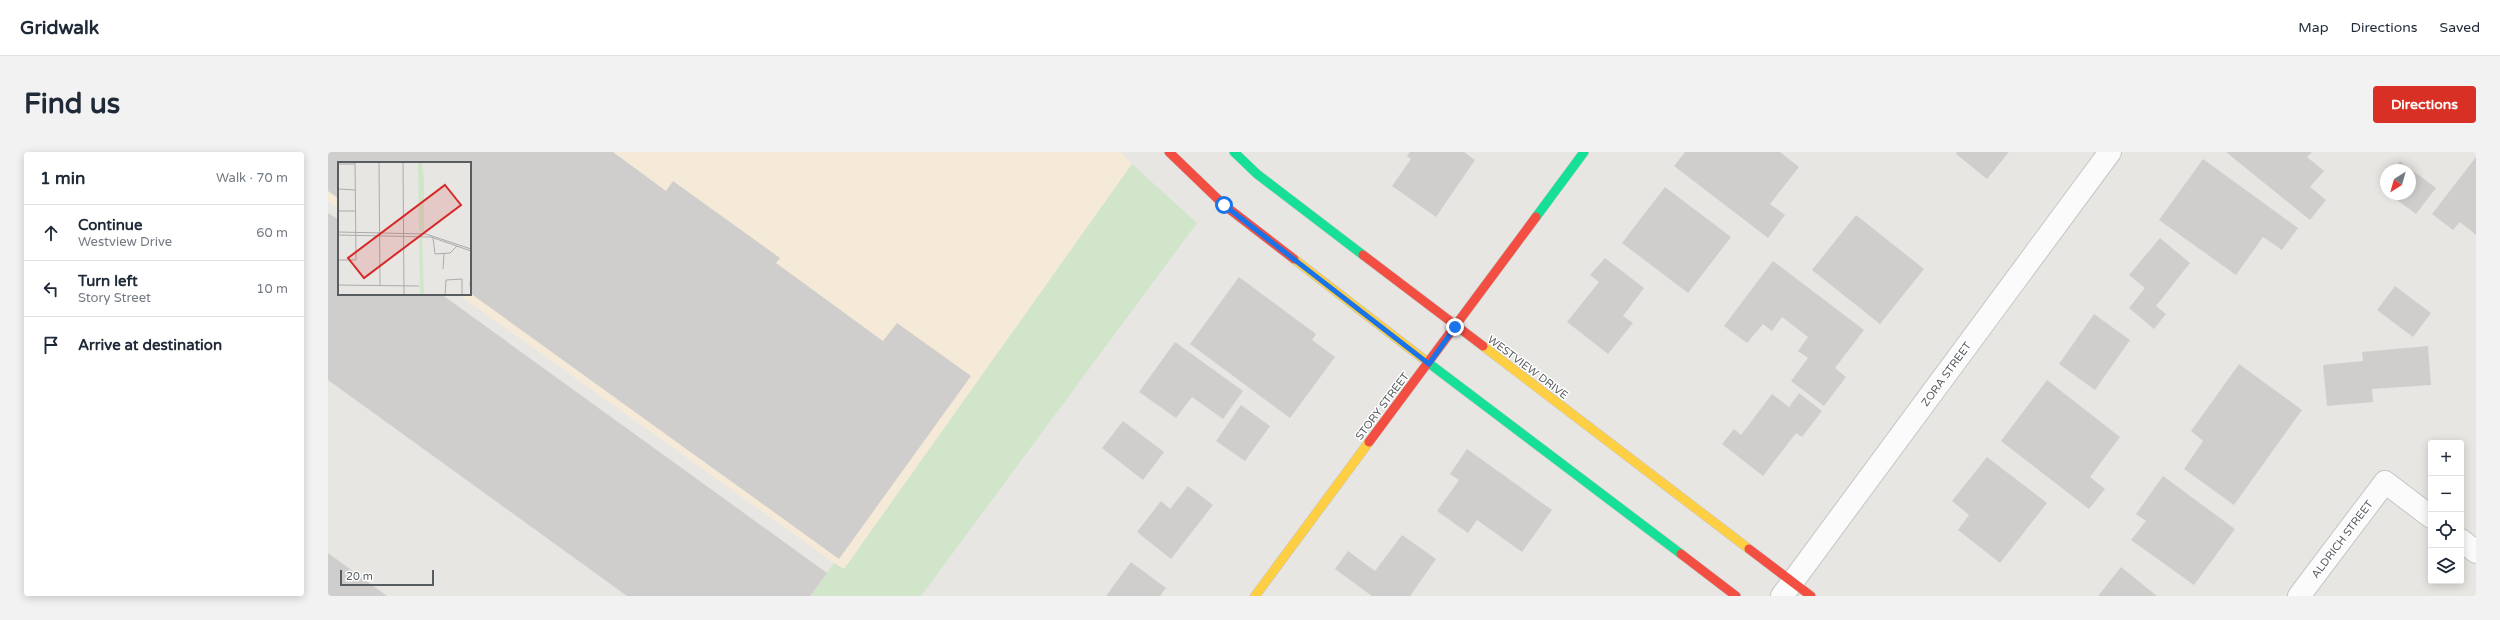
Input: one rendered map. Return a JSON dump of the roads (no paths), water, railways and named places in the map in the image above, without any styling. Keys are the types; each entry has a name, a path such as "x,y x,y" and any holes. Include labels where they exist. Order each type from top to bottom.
{"main road":[{"path":"1169,152 1224,205 1429,364 1736,596"},
{"name":"WESTVIEW DRIVE","path":"1234,152 1257,174 1455,327 1788,589 1811,596"},
{"name":"STORY STREET","path":"1255,596 1429,364 1584,152"}],"street":[{"name":"ZORA STREET","path":"1788,589 2110,152"},
{"name":"ALDRICH STREET","path":"2299,596 2385,482 2428,515"},
{"path":"2464,542 2476,552"}]}
